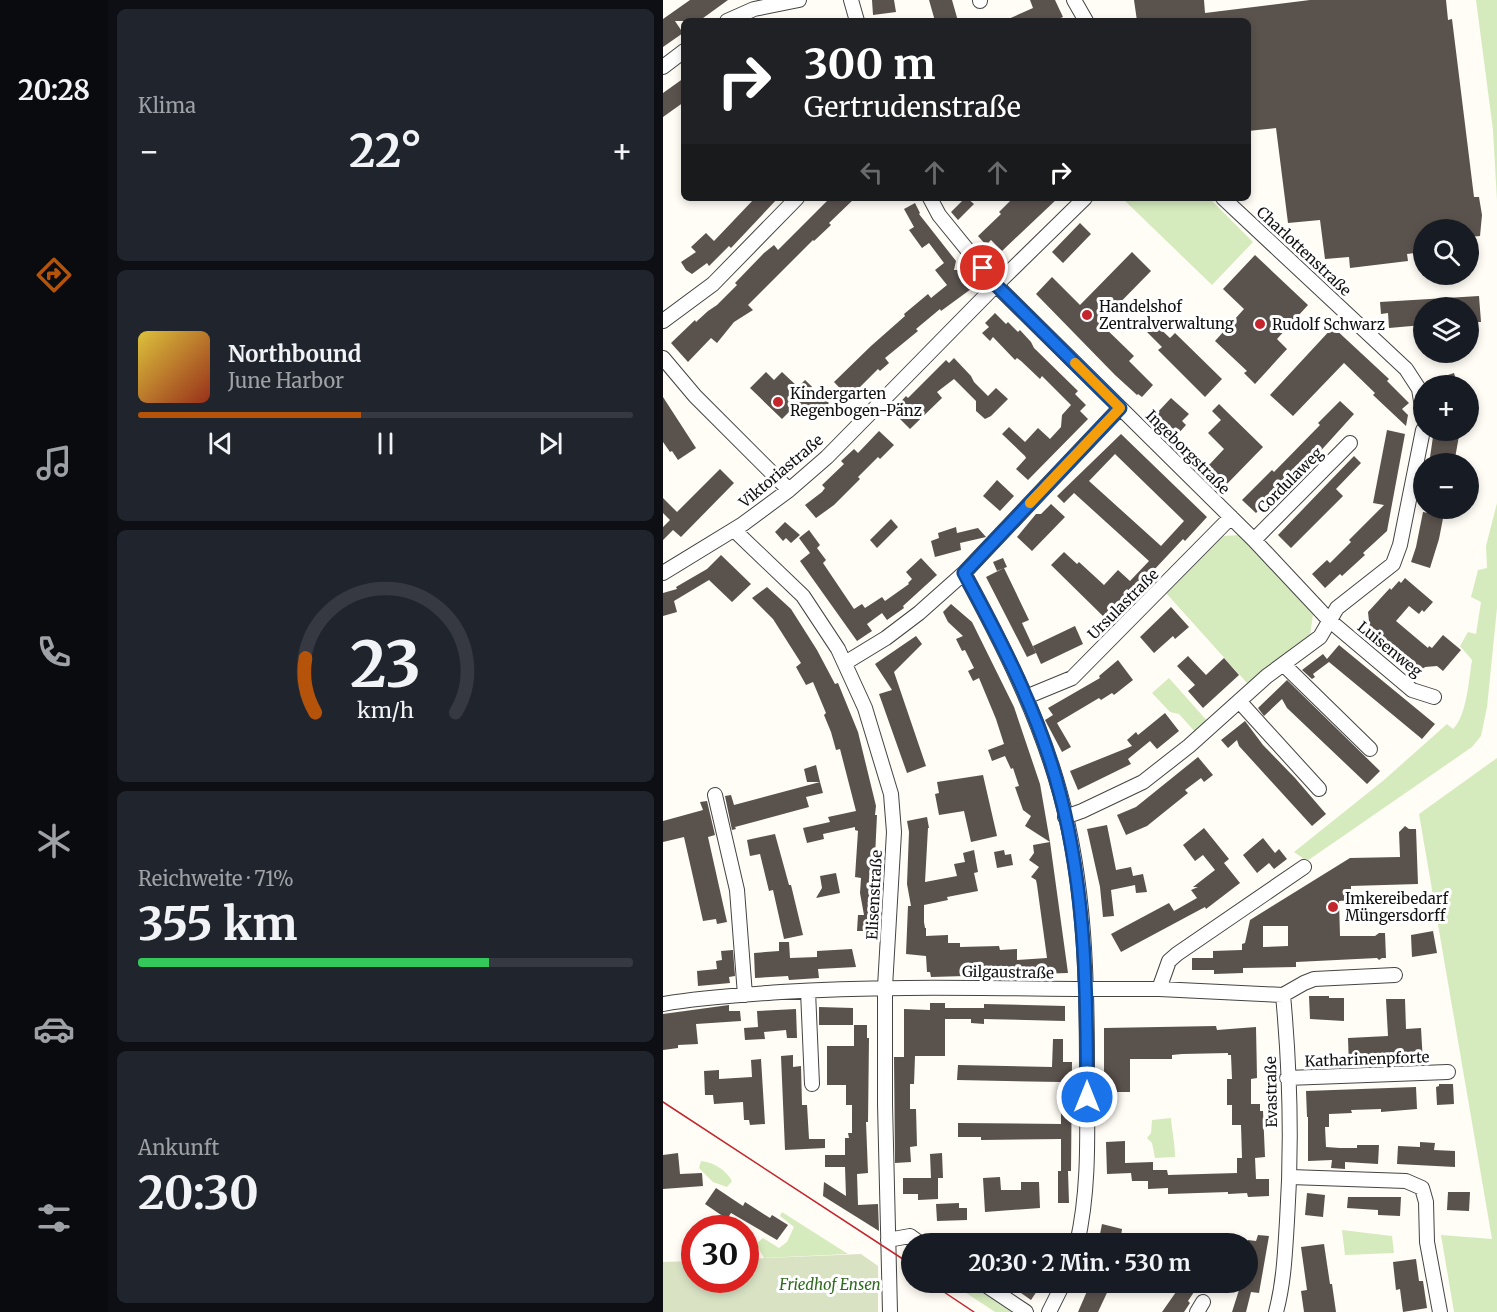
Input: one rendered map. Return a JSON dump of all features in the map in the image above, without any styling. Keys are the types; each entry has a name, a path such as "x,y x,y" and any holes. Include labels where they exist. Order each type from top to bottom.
{"street":[{"path":"734,18 754,9 799,0"},
{"path":"851,0 856,18"},
{"path":"1074,0 1084,18"},
{"path":"663,67 681,53"},
{"path":"663,321 713,284 794,201"},
{"name":"Ingeborgstraße","path":"932,201 939,215 996,285 1254,540 1329,620"},
{"name":"Viktoriastraße","path":"663,573 734,530 789,490 827,457 1082,201"},
{"name":"Charlottenstraße","path":"1226,201 1406,369 1413,380"},
{"path":"663,358 695,396 789,490"},
{"path":"845,663 886,638 919,613 964,573 1120,408"},
{"path":"1065,817 1092,807 1143,782 1189,746 1283,664 1320,637 1337,608 1393,564 1400,545 1421,441"},
{"name":"Cordulaweg","path":"1254,540 1350,442"},
{"name":"Ursulastraße","path":"1026,697 1072,678 1231,517"},
{"name":"Elisenstraße","path":"734,530 803,596 838,649 865,708 891,794 894,832 885,987 890,1312"},
{"path":"964,573 1026,697 1059,792 1077,881 1087,989 1087,1181 1079,1233"},
{"name":"Luisenweg","path":"1329,620 1412,690 1434,697"},
{"path":"1283,664 1370,749"},
{"path":"1239,701 1319,789"},
{"path":"715,795 738,890 745,995"},
{"path":"1304,867 1177,954 1169,961 1159,989 1283,995 1314,979 1395,975"},
{"name":"Gilgaustraße","path":"663,1004 691,999 885,987 1159,989"},
{"path":"808,991 812,1084"},
{"name":"Evastraße","path":"1276,1312 1281,1292 1290,1177 1287,1037 1283,995"},
{"name":"Katharinenpforte","path":"1287,1078 1448,1072"},
{"path":"1290,1177 1406,1181 1422,1188 1426,1202 1427,1238 1440,1312"},
{"path":"888,1240 901,1238"},
{"path":"998,1293 1026,1312"},
{"path":"1049,1312 1058,1293"}],"green space":[{"path":"1476,0 1497,0 1497,201 1493,130"},
{"path":"1125,201 1212,201 1253,242 1212,285"},
{"path":"1497,503 1497,608 1487,707 1481,736 1472,747 1307,861 1294,852 1384,780 1447,724 1453,729 1458,723 1467,696 1472,660 1460,646 1468,632 1476,634 1481,602 1471,597 1478,570 1487,568 1486,546"},
{"path":"1239,535 1313,615 1310,635 1247,683 1166,593 1223,536"},
{"path":"1169,678 1209,723 1197,734 1179,714 1170,712 1152,693"},
{"path":"1497,758 1497,1312 1454,1312 1441,1235 1492,1239 1419,814"},
{"path":"1171,1118 1175,1157 1155,1158 1152,1143 1147,1138 1151,1133 1152,1120"},
{"path":"701,1161 719,1167 732,1181 727,1187 713,1182 699,1168"},
{"path":"782,1212 848,1254 764,1258 759,1249 759,1241 763,1238 779,1248 787,1242 794,1227 780,1216"},
{"path":"1342,1230 1392,1236 1394,1253 1345,1255"},
{"name":"Friedhof Ensen","path":"861,1254 878,1266 878,1312 663,1312 663,1262 681,1261 681,1293 759,1293 759,1258"},
{"path":"966,1293 983,1293 1012,1312 995,1312"}],"building":[{"path":"690,0 728,0 703,18 681,18 681,21 675,21 681,34 663,47 663,19"},
{"path":"872,0 894,0 896,12 873,15"},
{"path":"929,0 952,0 957,18 934,18"},
{"path":"1030,0 1055,0 1063,17 1011,18 1033,8"},
{"path":"1134,0 1204,0 1205,13 1310,0 1446,0 1448,20 1452,19 1474,197 1479,197 1482,215 1480,236 1479,219 1413,219 1413,253 1407,254 1408,261 1350,268 1349,257 1325,259 1320,220 1288,223 1276,128 1251,131 1251,18 1137,18"},
{"path":"681,80 681,104 663,117 663,93"},
{"path":"752,201 775,201 731,248 729,246 709,266 707,263 692,274 686,270 681,262 696,252 691,247 706,233 714,241"},
{"path":"827,201 852,201 829,223 831,225 748,305 753,310 734,322 717,343 711,338 688,362 671,343 695,320 696,322 717,305 764,253 774,245 778,250"},
{"path":"962,201 970,201 974,204 958,220 951,212"},
{"path":"1010,201 1055,201 1002,251 991,240 986,245 978,236 1001,214 999,212"},
{"path":"915,203 919,214 956,261 954,270 963,270 971,289 941,311 940,309 916,329 918,331 885,358 889,363 880,371 878,369 849,398 834,382 905,316 904,314 928,294 931,298 947,285 935,270 944,263 929,243 922,248 909,230 914,227 904,209"},
{"path":"1080,223 1091,234 1063,263 1052,252"},
{"name":"Handelshof Zentralverwaltung","path":"1132,252 1151,271 1100,323 1134,356 1129,361 1153,385 1142,397 1115,375 1036,294 1052,277 1080,305"},
{"name":"Rudolf Schwarz","path":"1255,255 1308,305 1277,339 1287,349 1255,384 1244,373 1247,371 1215,341 1244,309 1223,289"},
{"path":"1479,296 1481,322 1479,322 1479,297 1462,297"},
{"path":"1413,300 1413,326 1389,328 1388,313 1381,314 1380,302"},
{"path":"995,313 1006,324 1008,322 1018,332 1020,330 1034,348 1078,391 1075,394 1086,405 1080,411 1088,419 1028,480 1016,469 1026,458 1025,456 1002,434 1009,427 1025,442 1038,428 1050,439 1061,427 1062,415 1071,405 1042,376 1040,379 1021,361 1017,358 1015,360 993,337 990,341 982,333 989,327 985,323"},
{"path":"1155,324 1170,338 1175,333 1222,379 1205,397 1158,350 1162,347 1147,332"},
{"path":"1333,327 1389,379 1387,381 1409,403 1402,409 1408,415 1406,426 1344,363 1293,416 1270,395"},
{"path":"954,358 988,396 996,388 1008,399 985,419 976,411 976,401 954,379 937,392 942,398 910,429 892,411 946,360 949,363"},
{"path":"766,372 774,380 782,372 798,387 805,380 829,403 813,419 804,411 797,418 790,411 782,419 750,388"},
{"path":"663,397 696,448 678,460 663,442"},
{"path":"1171,398 1189,414 1182,421 1186,425 1178,434 1156,414"},
{"path":"1340,401 1354,414 1307,466 1298,474 1296,472 1256,513 1242,500 1272,470 1274,472"},
{"path":"1219,404 1263,447 1227,484 1208,466 1224,449 1208,433 1221,420 1212,411"},
{"path":"1387,430 1405,434 1387,531 1363,553 1365,555 1325,588 1312,574 1327,560 1330,563 1384,505 1373,503"},
{"path":"879,431 894,445 858,477 860,479 834,505 816,518 805,505 822,492 825,488 822,485 844,464 841,461 854,449 858,453"},
{"path":"1121,434 1207,517 1185,541 1183,539 1107,620 1051,565 1064,552 1077,564 1079,562 1104,585 1118,570 1130,581 1149,561 1074,493 1064,503 1057,496","holes":["1115,454 1184,521 1161,546 1089,481"]},
{"path":"1432,441 1458,441 1456,453 1431,453"},
{"path":"1354,456 1361,463 1336,489 1343,496 1291,548 1278,535"},
{"path":"720,469 734,483 681,537 673,530 663,540 663,527 670,520 663,513 663,498 677,512"},
{"path":"997,480 1014,496 1000,511 983,496"},
{"path":"1051,504 1065,517 1032,551 1017,537 1036,514 1041,514"},
{"path":"891,519 898,527 877,548 870,540"},
{"path":"1422,519 1443,519 1430,568 1411,562"},
{"path":"785,522 800,535 791,543 786,538 783,541 775,532"},
{"path":"956,527 957,533 978,528 986,537 960,543 961,550 935,557 931,541 939,538 938,533"},
{"path":"809,530 820,545 817,548 826,560 823,563 854,609 862,604 865,608 882,597 885,601 909,584 912,579 906,572 921,558 937,575 903,606 904,608 887,620 882,613 867,624 872,631 857,641 800,561 810,553 799,538"},
{"path":"721,555 751,584 732,602 709,580 674,601 677,612 663,616 663,593 677,589 676,587 707,569"},
{"path":"1003,558 1007,567 997,571 993,562"},
{"path":"1004,568 1029,620 1022,623 1036,653 1027,657 986,577"},
{"path":"1405,578 1433,602 1419,614 1409,606 1396,621 1428,648 1429,646 1432,648 1443,635 1461,650 1443,671 1437,666 1425,667 1420,672 1370,631 1368,612 1390,588 1391,590"},
{"path":"767,587 791,609 835,684 838,683 858,732 876,806 875,815 877,815 874,878 882,878 879,931 857,931 858,915 864,915 860,893 861,878 855,877 858,831 855,827 823,834 824,839 807,843 803,828 830,822 828,817 856,811 840,749 836,750 824,715 826,713 813,682 806,685 796,667 801,663 773,619 752,598"},
{"path":"951,604 972,622 1014,707 1040,784 1050,842 1025,826 1031,816 1023,810 1015,787 1019,786 1013,768 1011,769 1005,756 992,761 988,750 1004,744 979,678 973,681 968,671 974,668 965,650 962,651 956,639 963,636 948,622 943,612"},
{"path":"1171,607 1189,627 1175,639 1173,636 1154,653 1140,637"},
{"path":"1075,626 1083,644 1041,664 1033,646"},
{"path":"916,636 922,644 894,672 926,766 907,773 879,694 892,690 875,664"},
{"path":"1339,645 1435,724 1422,739 1329,662 1313,674 1315,677 1312,679 1302,670 1323,654 1327,659"},
{"path":"1188,656 1206,675 1224,658 1239,675 1203,708 1188,691 1195,685 1177,666"},
{"path":"1118,660 1133,680 1114,695 1112,693 1101,700 1099,698 1057,723 1071,747 1062,752 1045,720 1053,715 1048,708 1100,678 1099,676"},
{"path":"1287,680 1380,771 1367,784 1287,708 1282,699 1264,716 1258,708"},
{"path":"1165,713 1179,731 1157,749 1150,741 1128,759 1131,764 1078,790 1070,771 1132,746 1127,740 1136,732 1138,735"},
{"path":"1245,721 1263,745 1326,814 1312,826 1239,746 1237,740 1228,748 1221,740"},
{"path":"1198,757 1213,775 1204,782 1201,778 1185,790 1188,793 1147,826 1126,835 1117,815 1136,807"},
{"path":"816,765 820,782 807,782 804,769"},
{"path":"983,775 997,836 971,842 964,811 939,815 935,794 939,793 937,782"},
{"path":"820,782 823,793 806,797 809,807 735,827 736,829 732,830 725,796 731,795 734,805"},
{"path":"707,801 715,835 708,837 727,922 717,924 716,919 703,921 684,837 663,842 663,821 703,810 700,802"},
{"path":"927,817 929,828 925,882 957,876 954,864 965,862 963,853 974,850 978,872 974,873 978,891 947,897 948,900 924,905 926,936 948,935 948,943 960,943 960,947 999,946 1000,950 1017,949 1017,960 1047,958 1037,885 1036,880 1031,877 1039,867 1029,860 1034,853 1033,845 1050,842 1068,973 931,977 930,972 927,972 926,956 906,954 908,906 911,906 907,884 909,832 907,821"},
{"path":"1107,825 1116,870 1131,867 1133,876 1143,874 1147,892 1136,893 1135,885 1111,890 1114,916 1103,917 1100,887 1087,829"},
{"path":"1405,826 1409,829 1416,829 1418,884 1351,886 1351,900 1339,901 1340,936 1375,936 1385,933 1386,958 1296,962 1296,967 1243,968 1243,973 1214,974 1214,970 1192,970 1192,958 1213,958 1213,951 1242,950 1250,920 1350,858 1400,857 1399,832","holes":["1263,926 1288,926 1288,946 1263,947"]},
{"path":"1204,828 1229,859 1224,863 1240,883 1206,909 1205,907 1121,952 1111,934 1169,903 1174,911 1197,898 1191,890 1198,887 1193,887 1215,870 1203,855 1195,861 1183,845"},
{"path":"775,834 803,935 784,939 773,890 769,891 760,854 750,856 747,840"},
{"path":"1263,838 1275,853 1279,849 1287,859 1274,869 1269,863 1257,873 1243,855"},
{"path":"1004,850 1005,855 1011,854 1013,865 997,868 994,852"},
{"path":"836,873 840,893 816,898 822,888 820,876"},
{"path":"1433,931 1437,953 1412,957 1411,935"},
{"path":"779,942 789,942 790,958 817,957 817,951 852,949 856,967 818,969 819,978 789,980 788,976 755,978 754,953 779,951"},
{"path":"733,950 735,976 729,977 730,983 698,986 697,971 717,969 716,961 722,960 721,951"},
{"path":"1309,996 1344,998 1344,1021 1310,1019"},
{"path":"1386,999 1405,999 1406,1029 1421,1028 1423,1063 1399,1064 1399,1054 1376,1055 1376,1066 1349,1067 1348,1038 1388,1036"},
{"path":"930,1003 945,1003 945,1008 984,1008 984,1004 1065,1006 1065,1021 984,1019 984,1024 971,1023 971,1019 945,1019 945,1056 915,1056 914,1084 910,1084 910,1109 916,1109 917,1146 910,1147 911,1162 895,1163 894,1057 904,1057 904,1009 930,1010"},
{"path":"729,1005 729,1011 740,1011 741,1021 696,1024 698,1044 678,1045 678,1048 663,1050 663,1014"},
{"path":"819,1007 853,1008 853,1025 819,1025"},
{"path":"796,1009 797,1038 787,1038 786,1030 764,1032 765,1039 745,1040 744,1028 758,1027 757,1011"},
{"path":"854,1025 867,1025 867,1038 869,1038 868,1122 866,1122 868,1173 857,1174 858,1205 878,1204 879,1231 823,1196 824,1182 846,1196 845,1167 825,1167 825,1155 845,1155 845,1138 849,1138 848,1133 852,1133 852,1105 846,1105 846,1085 827,1085 827,1046 854,1046"},
{"path":"1216,1026 1217,1030 1256,1027 1257,1078 1251,1079 1251,1104 1260,1104 1260,1111 1263,1111 1265,1157 1255,1158 1256,1179 1269,1179 1269,1196 1248,1197 1247,1193 1228,1194 1228,1192 1168,1194 1168,1188 1148,1189 1148,1181 1132,1181 1131,1173 1107,1174 1106,1142 1125,1141 1125,1163 1153,1162 1153,1170 1167,1170 1168,1175 1237,1173 1237,1158 1242,1158 1241,1125 1232,1125 1232,1105 1227,1105 1227,1079 1232,1079 1231,1055 1228,1053 1172,1055 1172,1059 1130,1059 1130,1092 1104,1092 1104,1028"},
{"path":"1053,1039 1063,1039 1063,1062 1072,1062 1069,1203 1058,1203 1061,1139 981,1140 981,1137 958,1137 958,1123 1061,1124 1061,1082 957,1080 958,1065 1052,1067"},
{"path":"793,1055 793,1067 801,1066 802,1105 807,1105 809,1139 825,1139 825,1148 785,1150 781,1056"},
{"path":"761,1059 765,1124 750,1125 749,1120 744,1120 743,1102 714,1104 713,1095 705,1095 704,1071 719,1070 719,1079 752,1077 751,1060"},
{"path":"1439,1084 1453,1084 1454,1104 1437,1105 1436,1087"},
{"path":"1416,1087 1417,1109 1381,1112 1381,1109 1351,1110 1352,1113 1329,1114 1329,1127 1325,1127 1326,1147 1357,1148 1357,1145 1379,1145 1378,1164 1345,1162 1345,1169 1331,1168 1332,1160 1308,1161 1306,1091"},
{"path":"1420,1142 1435,1143 1434,1150 1455,1151 1455,1167 1397,1164 1398,1146 1420,1147"},
{"path":"678,1153 680,1174 702,1173 703,1186 663,1189 663,1155"},
{"path":"942,1153 943,1178 938,1178 938,1199 918,1200 918,1194 903,1194 903,1178 931,1178 930,1154"},
{"path":"1000,1177 1001,1190 1021,1190 1021,1182 1039,1182 1040,1208 985,1212 983,1178"},
{"path":"716,1188 743,1206 745,1202 770,1218 772,1215 788,1225 777,1240 759,1229 759,1215 731,1213 721,1215 705,1204"},
{"path":"1448,1192 1470,1192 1469,1211 1447,1210"},
{"path":"1307,1193 1325,1195 1323,1217 1305,1215"},
{"path":"1348,1197 1401,1197 1400,1216 1378,1215 1378,1210 1347,1208"},
{"path":"959,1203 959,1208 967,1208 967,1220 937,1221 936,1204"},
{"path":"1102,1224 1122,1229 1121,1233 1100,1233"},
{"path":"1258,1235 1269,1236 1258,1293"},
{"path":"1324,1244 1336,1312 1304,1312 1301,1291 1307,1290 1301,1247"},
{"path":"1416,1259 1419,1281 1423,1281 1427,1308 1403,1312 1400,1289 1396,1290 1393,1262"},
{"path":"1021,1293 1036,1293 1031,1300"},
{"path":"1086,1293 1107,1293 1098,1312 1078,1312"},
{"path":"1175,1293 1193,1293 1184,1312 1162,1312"},
{"path":"1238,1293 1251,1293 1246,1312 1232,1312"}],"tram line":[{"path":"663,1102 901,1258"},
{"path":"946,1293 974,1312"}],"slow traffic":[{"path":"1030,503 1120,408 1075,363"}],"place":[{"name":"Handelshof Zentralverwaltung","path":"1087,315"},
{"name":"Rudolf Schwarz","path":"1260,324"},
{"name":"Kindergarten Regenbogen-Pänz","path":"778,402"},
{"name":"Imkereibedarf Müngersdorff","path":"1333,907"}],"route":[{"path":"983,268 996,285 1120,408 964,573 1029,702 1065,817 1077,881 1087,989 1087,1097"}]}
